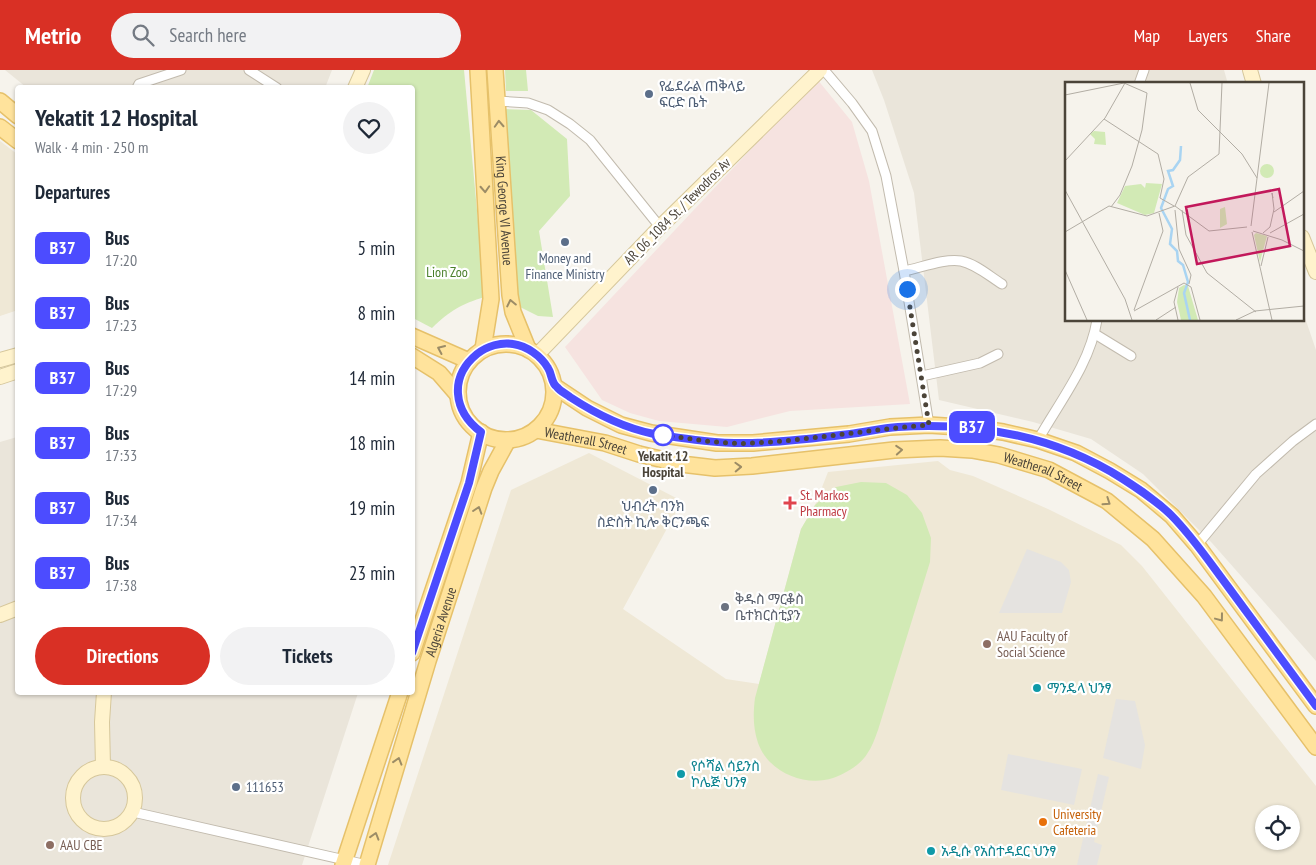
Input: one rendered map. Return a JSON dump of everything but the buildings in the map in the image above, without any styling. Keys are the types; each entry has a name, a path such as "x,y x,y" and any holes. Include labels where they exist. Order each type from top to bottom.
{"main road":[{"path":"356,85 363,70"},
{"name":"King George VI Avenue","path":"478,70 491,300 483,350"},
{"name":"King George VI Avenue","path":"495,70 510,295 513,312 533,352"},
{"name":"AR_06_1084 St. / Tewodros Av","path":"533,352 820,70"},
{"path":"0,101 15,114"},
{"path":"0,127 15,139"},
{"path":"1304,242 1316,272"},
{"path":"415,337 469,361"},
{"path":"498,344 513,344 533,352 549,369 554,386 554,402 547,418 536,430 523,437 508,440 493,438 472,426 460,406 458,395 460,377 469,361 483,350 498,344"},
{"path":"0,360 15,355"},
{"path":"415,358 439,373 458,395"},
{"path":"0,377 15,372"},
{"path":"554,386 587,408 620,424 651,433 717,443 753,443 849,434 890,427 929,425 984,429 1038,440 1076,453 1141,490 1172,516 1197,545 1316,706"},
{"name":"Weatherall Street","path":"536,430 605,443 639,454 681,464 715,468 752,466 894,450 940,448 972,450 999,455 1049,470 1106,501 1153,539 1204,596 1316,747"},
{"name":"Algeria Avenue","path":"415,644 469,483 481,432"},
{"name":"Algeria Avenue","path":"367,865 428,661 458,570 491,471 508,440"},
{"path":"715,468 717,443"},
{"path":"441,566 458,570"},
{"path":"0,615 15,609"},
{"path":"103,767 104,695"},
{"path":"344,862 399,695"},
{"path":"103,767 116,769 126,776 134,787 136,800 133,812 124,823 111,829 97,830 84,824 75,812 72,796 77,782 88,771 103,767"}],"street":[{"path":"139,85 181,70"},
{"path":"249,70 272,85"},
{"path":"824,70 852,103 872,131 886,176 904,271 929,425"},
{"path":"1140,82 1144,70"},
{"path":"498,101 528,102 548,110 570,124 590,140 660,227"},
{"path":"904,271 933,264 955,261 963,262 974,266 1002,284"},
{"path":"1038,440 1083,366 1098,321"},
{"path":"1095,334 1131,356"},
{"path":"922,376 980,363 998,354"},
{"path":"1197,545 1256,474 1293,441 1316,424"},
{"path":"133,812 344,862 367,865"}],"shaded area":[{"path":"5,70 332,70 326,85 24,85"},
{"path":"872,70 1224,70 1227,82 1065,82 1065,321 1304,321 1304,315 1316,350 1316,661 1212,543 1143,474 1091,439 1033,422 939,400 914,193 884,100"},
{"name":"Yekatit 12 Hospital","path":"817,79 852,122 869,181 910,404 790,411 727,427 659,421 630,413 602,400 565,347"},
{"path":"0,141 15,152 15,311 0,316"},
{"path":"15,438 15,695 357,695 302,865 0,865 0,442"},
{"name":"AAU Faculty of Social Science","path":"589,453 682,501 623,609 726,679 759,684 801,529 815,505 828,472 938,461 950,470 973,476 1048,509 1121,545 1142,566 1316,786 1316,865 388,865 511,490"},
{"path":"1027,549 1061,562 1069,570 1071,582 1062,613 999,613"},
{"path":"1116,699 1135,701 1145,745 1141,769 1103,758"},
{"path":"1008,754 1082,769 1074,805 1001,790"},
{"path":"1098,774 1109,777 1094,842 1102,845 1097,865 1077,865"}],"green space":[{"name":"Lion Zoo","path":"374,70 464,70 485,297 457,308 432,328 415,319 415,85 368,85"},
{"path":"505,70 526,70 528,91 506,91"},
{"path":"503,109 531,110 567,139 570,196 539,231 553,317 538,316 518,306"},
{"path":"861,482 886,483 907,495 922,513 931,538 930,562 878,730 869,751 856,765 838,776 811,781 800,779 779,770 763,753 755,732 755,698 801,529 815,505 836,487"}],"bus line":[{"name":"B37","path":"415,644 469,483 479,444 481,432 472,426 460,406 458,386 460,377 469,361 483,350 498,344 513,344 528,349 537,355 549,369 554,386 587,408 620,424 651,433 717,443 753,443 849,434 890,427 940,425 1003,432 1038,440 1076,453 1141,490 1172,516 1197,545 1316,706"}],"place":[{"name":"የፌደራል ጠቅላይ ፍርድ ቤት","path":"649,94"},
{"name":"Money and Finance Ministry","path":"565,242"},
{"name":"Yekatit 12 Hospital","path":"663,435"},
{"name":"ህብረት ባንክ ስድስት ኪሎ ቅርንጫፍ","path":"653,490"},
{"name":"St. Markos Pharmacy","path":"790,503"},
{"name":"ቅዱስ ማርቆስ ቤተክርስቲያን","path":"725,607"},
{"name":"AAU Faculty of Social Science","path":"987,644"},
{"name":"ማንዴላ ህንፃ","path":"1037,688"},
{"name":"የሶሻል ሳይንስ ኮሌጅ ህንፃ","path":"681,774"},
{"name":"111653","path":"236,787"},
{"name":"University Cafeteria","path":"1043,822"},
{"name":"AAU CBE","path":"50,845"},
{"name":"አዲሱ የአስተዳደር ህንፃ","path":"931,851"}],"route":[{"path":"663,435 717,443 753,443 849,434 890,427 929,425 907,289"}]}
